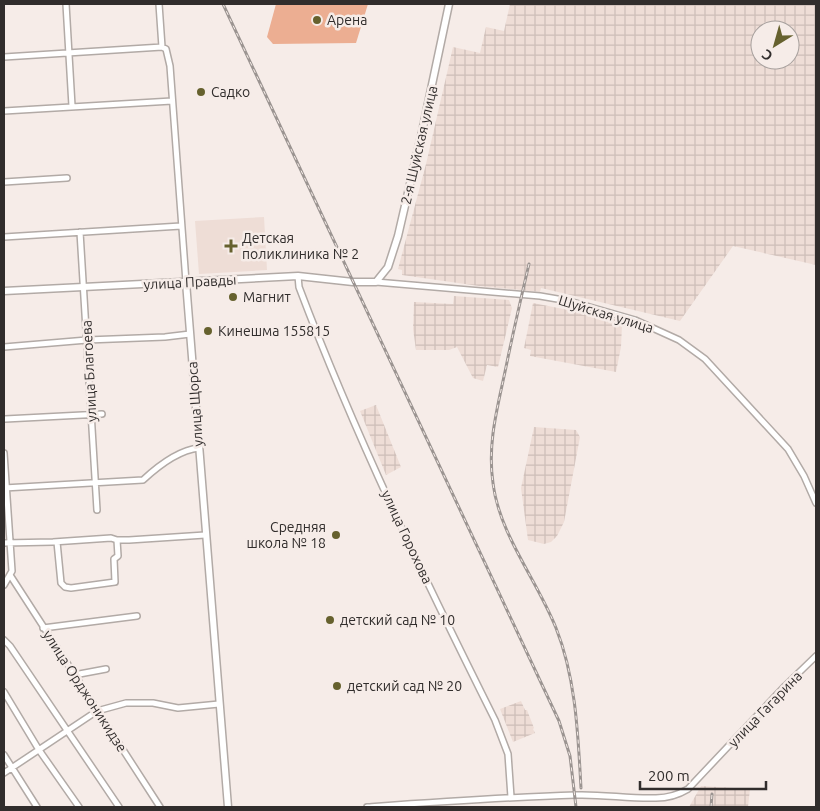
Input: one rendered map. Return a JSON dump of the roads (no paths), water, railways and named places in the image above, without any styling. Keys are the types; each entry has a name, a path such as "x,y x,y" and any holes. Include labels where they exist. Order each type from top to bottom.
{"street":[{"path":"66,4 72,106"},
{"name":"улица Щорса","path":"159,4 162,47 166,49 169,58 205,535 228,807"},
{"name":"2-я Шуйская улица","path":"376,282 388,267 398,236 422,134 449,4"},
{"path":"4,57 162,47"},
{"path":"4,111 172,101"},
{"path":"4,182 68,178"},
{"path":"4,237 181,226"},
{"name":"улица Благоева","path":"80,232 97,510"},
{"name":"улица Правды","path":"4,292 298,276 353,282 376,282"},
{"name":"улица Горохова","path":"298,276 300,287 352,421 495,720 508,754 512,797"},
{"name":"Шуйская улица","path":"376,282 540,296 635,320 679,340 705,359 788,449 804,476 816,503"},
{"path":"4,347 190,334"},
{"path":"5,419 102,414"},
{"path":"5,488 143,480 165,463 199,448"},
{"name":"улица Орджоникидзе","path":"4,453 11,573 43,628 160,807"},
{"path":"4,543 205,535"},
{"path":"57,542 62,582 65,587 71,588 115,582 114,559 118,556 117,540"},
{"path":"4,585 11,573"},
{"path":"43,628 137,616"},
{"path":"4,640 10,646 119,807"},
{"name":"улица Гагарина","path":"367,807 512,797 599,794 656,798 674,796 694,782 816,656"},
{"path":"74,674 106,669"},
{"path":"4,692 39,750 79,807"},
{"path":"4,774 97,711 126,703 153,703 178,708 219,704"},
{"path":"4,755 37,807"}],"railway":[{"path":"223,4 559,721 570,756 576,807"},
{"path":"529,264 492,439 493,483 497,502 511,539 548,610 563,647 575,707 581,788"},
{"path":"711,807 712,794"}],"place":[{"name":"Арена","path":"317,20"},
{"name":"Садко","path":"201,92"},
{"name":"Детская поликлиника № 2","path":"231,246"},
{"name":"Магнит","path":"233,297"},
{"name":"Кинешма 155815","path":"208,331"},
{"name":"Средняя школа № 18","path":"336,535"},
{"name":"детский сад № 10","path":"330,620"},
{"name":"детский сад № 20","path":"337,686"}]}
